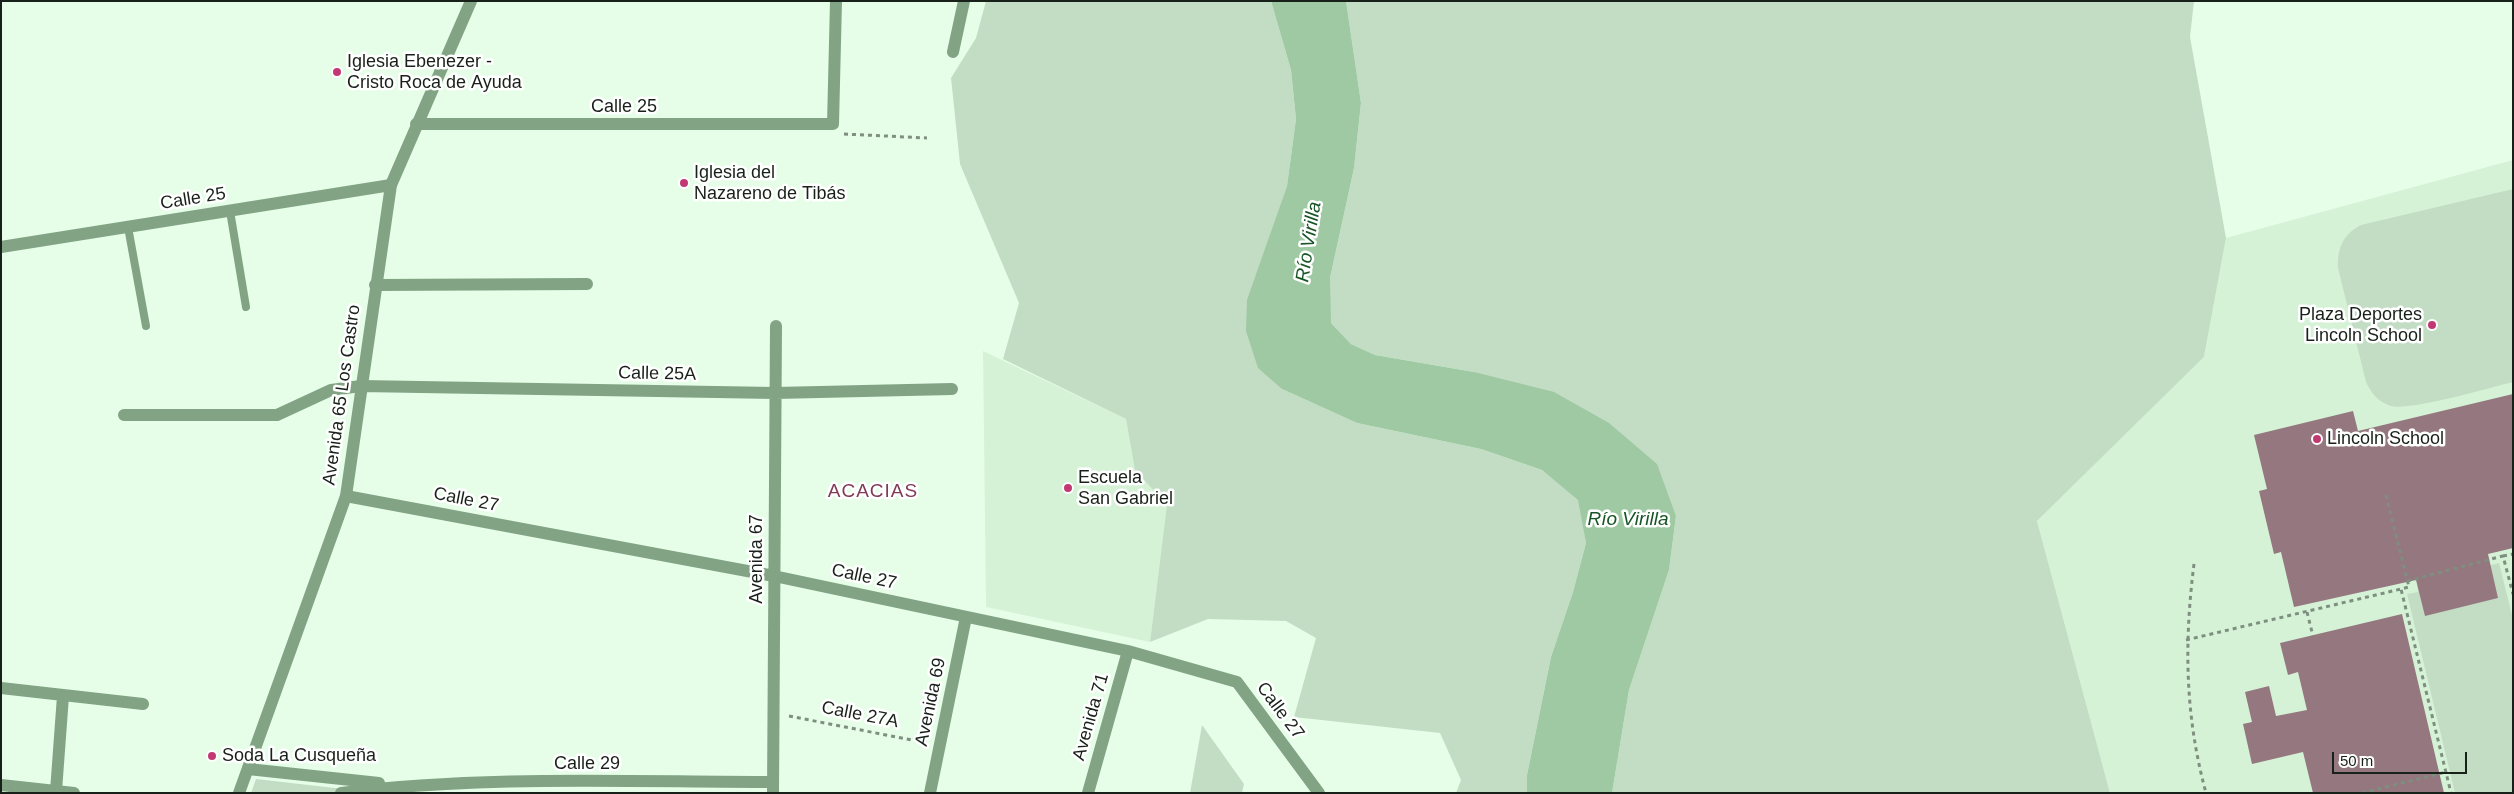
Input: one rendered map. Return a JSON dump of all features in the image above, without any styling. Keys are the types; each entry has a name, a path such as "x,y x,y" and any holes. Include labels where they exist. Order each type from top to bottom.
{"street":[{"name":"Avenida 65 Los Castro","path":"239,793 346,496 391,185 471,1"},
{"path":"833,124 836,1"},
{"path":"953,52 964,1"},
{"name":"Calle 25","path":"416,124 833,124"},
{"name":"Calle 25","path":"1,248 391,185"},
{"path":"375,286 587,284"},
{"name":"Avenida 67","path":"773,788 776,326"},
{"name":"Calle 25A","path":"124,415 277,415 331,390 361,386 775,393 952,389"},
{"name":"Calle 27","path":"346,496 774,576 1128,651 1237,682 1319,793"},
{"name":"Avenida 69","path":"930,793 966,617"},
{"name":"Avenida 71","path":"1088,793 1128,651"},
{"path":"1,688 143,704"},
{"path":"56,791 63,696"},
{"name":"Calle 29","path":"248,768 401,785"},
{"name":"Calle 29","path":"341,793 401,785 598,781 773,788"},
{"path":"1,785 74,793"}],"lane":[{"path":"230,211 246,307"},
{"path":"128,227 146,326"}],"path":[{"path":"833,124 842,134 928,138"},
{"path":"2186,640 2409,587 2386,495"},
{"path":"2407,581 2513,554"},
{"path":"2503,556 2513,594"},
{"path":"2194,564 2186,640 2187,686 2196,756 2206,793"},
{"path":"2401,589 2451,793"},
{"path":"2307,612 2313,636"},
{"name":"Calle 27A","path":"774,713 940,745"},
{"path":"2362,793 2446,772"}],"shaded area":[{"path":"986,1 1271,1 1291,70 1296,119 1287,186 1269,239 1282,389 1357,423 1481,449 1542,470 1579,500 1586,543 1573,592 1551,657 1527,775 1527,793 1456,793 1461,780 1440,733 1294,717 1316,638 1286,621 1208,619 1150,642 1167,504 1135,471 1126,419 1003,359 1019,303 960,164 951,78 976,38"},
{"path":"1346,1 2194,1 2190,37 2226,238 2204,357 2037,521 2110,793 1612,793 1629,690 1669,570 1676,516 1474,372 1375,355 1351,344 1330,322 1330,278 1354,168 1361,103"},
{"name":"Lincoln School","path":"2513,160 2513,793 2110,793 2037,521 2204,357 2226,238"},
{"name":"Plaza Deportes Lincoln School","path":"2513,189 2513,382 2415,405 2401,407 2391,406 2382,402 2366,382 2338,268 2342,243 2350,233 2361,225"},
{"name":"Escuela San Gabriel","path":"983,351 1126,419 1135,471 1167,504 1150,642 986,607"},
{"path":"2499,563 2513,619 2513,793 2455,793 2407,594 2418,592 2417,584"},
{"path":"1202,725 1244,784 1242,793 1190,793"},
{"path":"256,779 379,793 251,793"}],"water":[{"name":"Río Virilla","path":"1271,1 1346,1 1361,103 1354,168 1330,278 1331,323 1351,344 1375,355 1474,372 1554,392 1609,423 1657,464 1676,516 1669,570 1629,690 1612,793 1527,793 1527,775 1551,657 1573,592 1586,543 1578,500 1542,470 1481,449 1357,423 1282,389 1258,368 1246,331 1247,300 1287,186 1296,119 1291,70"}],"building":[{"path":"2513,394 2513,548 2488,554 2498,598 2425,616 2416,580 2294,607 2281,552 2274,554 2259,491 2267,489 2254,435 2353,411 2358,431"},
{"path":"2402,614 2444,793 2313,793 2303,752 2252,764 2243,724 2252,722 2245,692 2269,686 2276,716 2307,710 2298,672 2288,675 2280,643"}],"place":[{"name":"Iglesia Ebenezer - Cristo Roca de Ayuda","path":"337,72"},
{"name":"Iglesia del Nazareno de Tibás","path":"684,183"},
{"name":"Plaza Deportes Lincoln School","path":"2432,325"},
{"name":"Lincoln School","path":"2317,439"},
{"name":"Escuela San Gabriel","path":"1068,488"},
{"name":"Soda La Cusqueña","path":"212,756"}],"district":[{"name":"ACACIAS","path":"873,492"}]}
